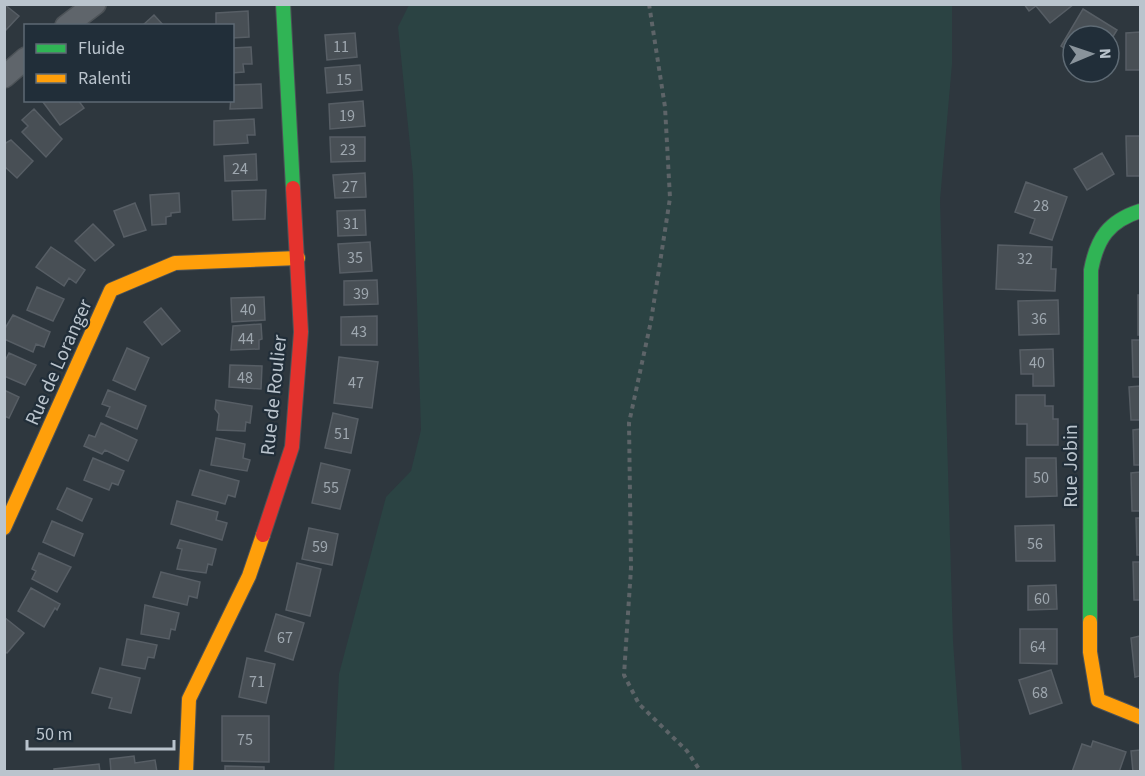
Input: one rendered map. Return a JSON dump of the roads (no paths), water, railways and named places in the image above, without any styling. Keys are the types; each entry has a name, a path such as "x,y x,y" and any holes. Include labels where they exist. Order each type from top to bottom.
{"street":[{"path":"69,24 95,4"},
{"name":"Rue de Roulier","path":"186,771 189,699 249,576 292,447 301,332 283,4"},
{"path":"4,77 24,60"},
{"name":"Rue Jobin","path":"1140,211 1125,214 1112,221 1097,243 1091,267 1089,300 1089,652 1098,700 1140,717"},
{"name":"Rue de Loranger","path":"4,528 111,290 175,263 298,258"}]}
